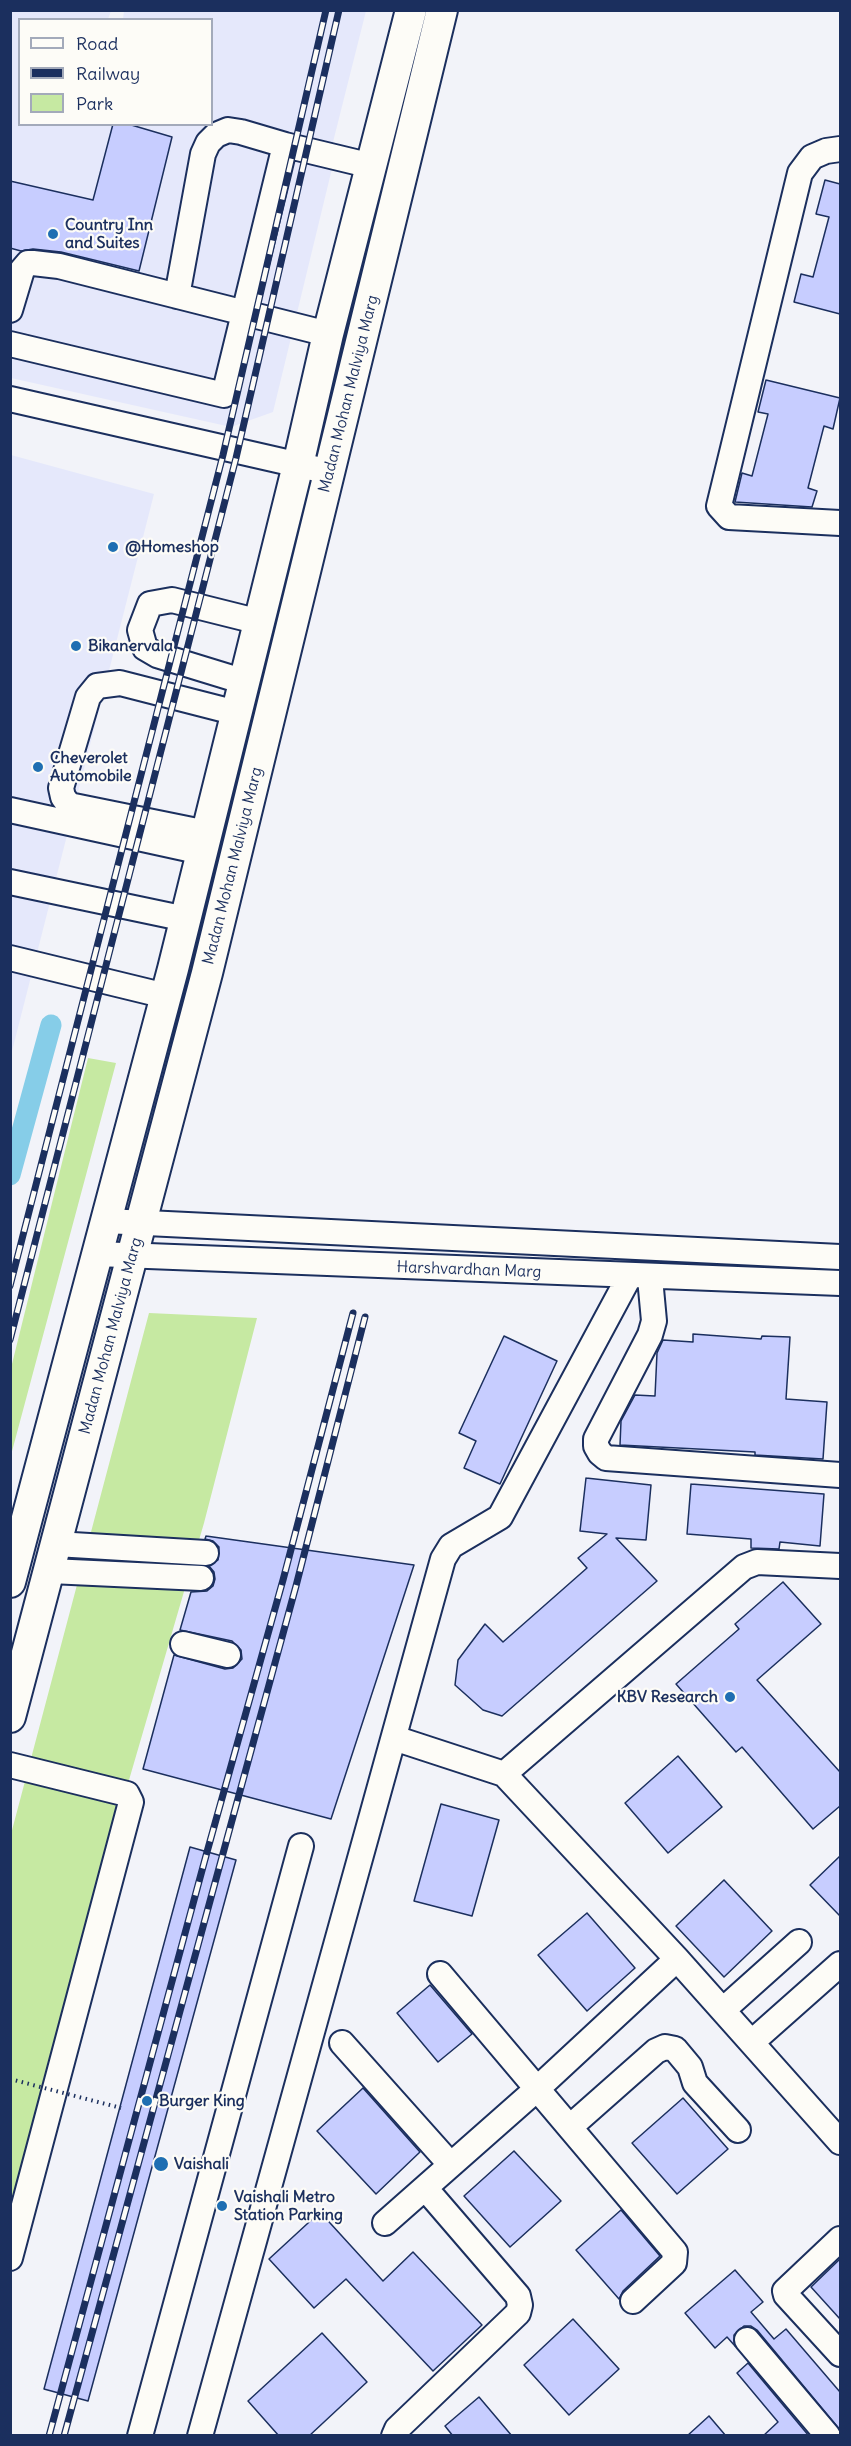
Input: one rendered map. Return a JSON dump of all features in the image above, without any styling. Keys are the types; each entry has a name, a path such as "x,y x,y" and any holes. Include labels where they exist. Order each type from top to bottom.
{"main road":[{"name":"Madan Mohan Malviya Marg","path":"10,1582 186,919 260,622 328,334 411,10"},
{"name":"Madan Mohan Malviya Marg","path":"10,1717 207,972 442,10"}],"street":[{"path":"177,296 203,154 216,135 228,130 242,132 372,166"},
{"path":"10,344 224,395 285,145"},
{"path":"840,149 826,151 812,157 800,173 719,506 729,518 840,523"},
{"path":"10,310 22,270 28,263 59,266 328,334"},
{"path":"10,399 330,472"},
{"path":"245,682 157,655 145,648 140,630 150,604 171,600 260,622"},
{"path":"205,842 69,804 63,797 61,788 88,697 97,686 120,682 237,713"},
{"path":"10,810 205,842"},
{"path":"10,882 186,919"},
{"path":"10,958 166,996"},
{"name":"Harshvardhan Marg","path":"106,1221 840,1257"},
{"name":"Harshvardhan Marg","path":"97,1254 640,1277 840,1283"},
{"path":"640,1277 655,1312 654,1321 650,1335 596,1439 596,1446 600,1453 606,1458 840,1475"},
{"path":"200,2436 446,1552 451,1546 500,1517 640,1277"},
{"path":"53,1557 206,1553"},
{"path":"53,1557 201,1578"},
{"path":"504,1774 744,1567 757,1562 840,1566"},
{"path":"183,1644 228,1655"},
{"path":"394,1738 504,1774 677,1959 840,2142"},
{"path":"10,1765 127,1794 131,1802 10,2258"},
{"path":"140,2436 301,1846"},
{"path":"723,2010 799,1942"},
{"path":"385,2223 538,2088 677,1959"},
{"path":"752,2042 840,1964"},
{"path":"440,1974 675,2252 674,2263 633,2301"},
{"path":"342,2043 450,2164"},
{"path":"570,2127 656,2051 665,2047 675,2049 690,2067 695,2083 738,2130"},
{"path":"394,2436 397,2429 518,2313 520,2305 518,2296 424,2188"},
{"path":"840,2239 785,2291 786,2295 840,2354"},
{"path":"747,2340 828,2436"}],"path":[{"path":"10,2079 122,2108"}],"shaded area":[{"path":"11,11 111,11 108,18 18,18 18,126 213,126 213,18 123,18 124,11 366,11 331,150 336,152 273,412 231,427 11,378"},
{"path":"11,455 154,494 11,1055"}],"green space":[{"path":"88,1058 116,1063 11,1455 11,1368"},
{"path":"149,1313 257,1318 204,1523 115,1828 11,2224 11,1834"}],"building":[{"path":"112,126 135,126 172,137 139,271 61,252 33,249 21,251 10,248 10,181 93,200"},
{"path":"825,180 840,184 840,314 794,302 801,274 813,277 829,217 816,214"},
{"path":"766,380 840,398 833,429 824,426 808,488 817,491 812,507 735,502 742,473 752,476 768,414 758,412"},
{"path":"693,1334 761,1339 762,1336 790,1337 786,1399 827,1402 823,1459 755,1455 755,1452 620,1445 621,1421 635,1395 655,1396 657,1353 663,1340 693,1342"},
{"path":"504,1336 557,1361 500,1484 464,1468 476,1441 459,1433"},
{"path":"586,1478 651,1485 646,1540 616,1538 657,1581 502,1716 483,1710 455,1685 458,1660 485,1624 503,1642 587,1568 578,1558 607,1534 580,1531"},
{"path":"691,1484 824,1494 820,1546 780,1542 779,1549 751,1548 751,1539 687,1534"},
{"path":"206,1536 414,1565 331,1819 143,1769 174,1655 225,1669 233,1668 242,1659 241,1650 232,1641 180,1630 191,1592 207,1591 213,1586 215,1579 214,1572 209,1566 218,1560 219,1547 213,1541 205,1539"},
{"path":"783,1582 821,1624 757,1680 840,1772 840,1806 813,1829 742,1747 736,1752 676,1684 739,1629 735,1624"},
{"path":"678,1756 722,1807 668,1853 625,1803"},
{"path":"441,1804 499,1820 472,1916 414,1901"},
{"name":"Vaishali","path":"190,1847 236,1860 88,2401 44,2389"},
{"path":"840,1856 840,1916 810,1885"},
{"path":"724,1880 772,1931 724,1977 676,1926"},
{"path":"587,1913 635,1968 587,2011 538,1955"},
{"path":"430,1985 472,2034 438,2062 397,2013"},
{"path":"363,2088 420,2152 376,2194 317,2131"},
{"path":"683,2098 728,2149 677,2194 632,2143"},
{"path":"514,2151 561,2201 510,2247 464,2196"},
{"path":"621,2210 660,2256 623,2291 619,2299 576,2250"},
{"path":"320,2212 383,2281 413,2252 482,2325 433,2371 346,2279 314,2308 269,2259"},
{"path":"840,2259 840,2319 811,2287"},
{"path":"735,2270 763,2302 751,2312 774,2339 786,2329 840,2392 840,2430 757,2330 751,2326 744,2326 734,2335 735,2346 727,2337 715,2348 685,2313"},
{"path":"573,2319 619,2369 569,2415 524,2365"},
{"path":"322,2333 367,2382 309,2436 279,2436 248,2401"},
{"path":"748,2363 809,2436 763,2436 778,2422 737,2373"},
{"path":"479,2397 512,2436 453,2436 445,2426"},
{"path":"709,2416 726,2436 687,2436"}],"waterway":[{"path":"10,1175 51,1025"}],"railway":[{"path":"10,1286 223,455 326,10"},
{"path":"10,1340 236,458 339,10"},
{"path":"49,2436 283,1580 353,1313"},
{"path":"64,2436 296,1586 365,1317"}],"place":[{"name":"Country Inn and Suites","path":"53,234"},
{"name":"@Homeshop","path":"113,547"},
{"name":"Bikanervala","path":"76,646"},
{"name":"Cheverolet Automobile","path":"38,767"},
{"name":"KBV Research","path":"730,1697"},
{"name":"Burger King","path":"147,2101"},
{"name":"Vaishali","path":"161,2164"},
{"name":"Vaishali Metro Station Parking","path":"222,2206"}]}
